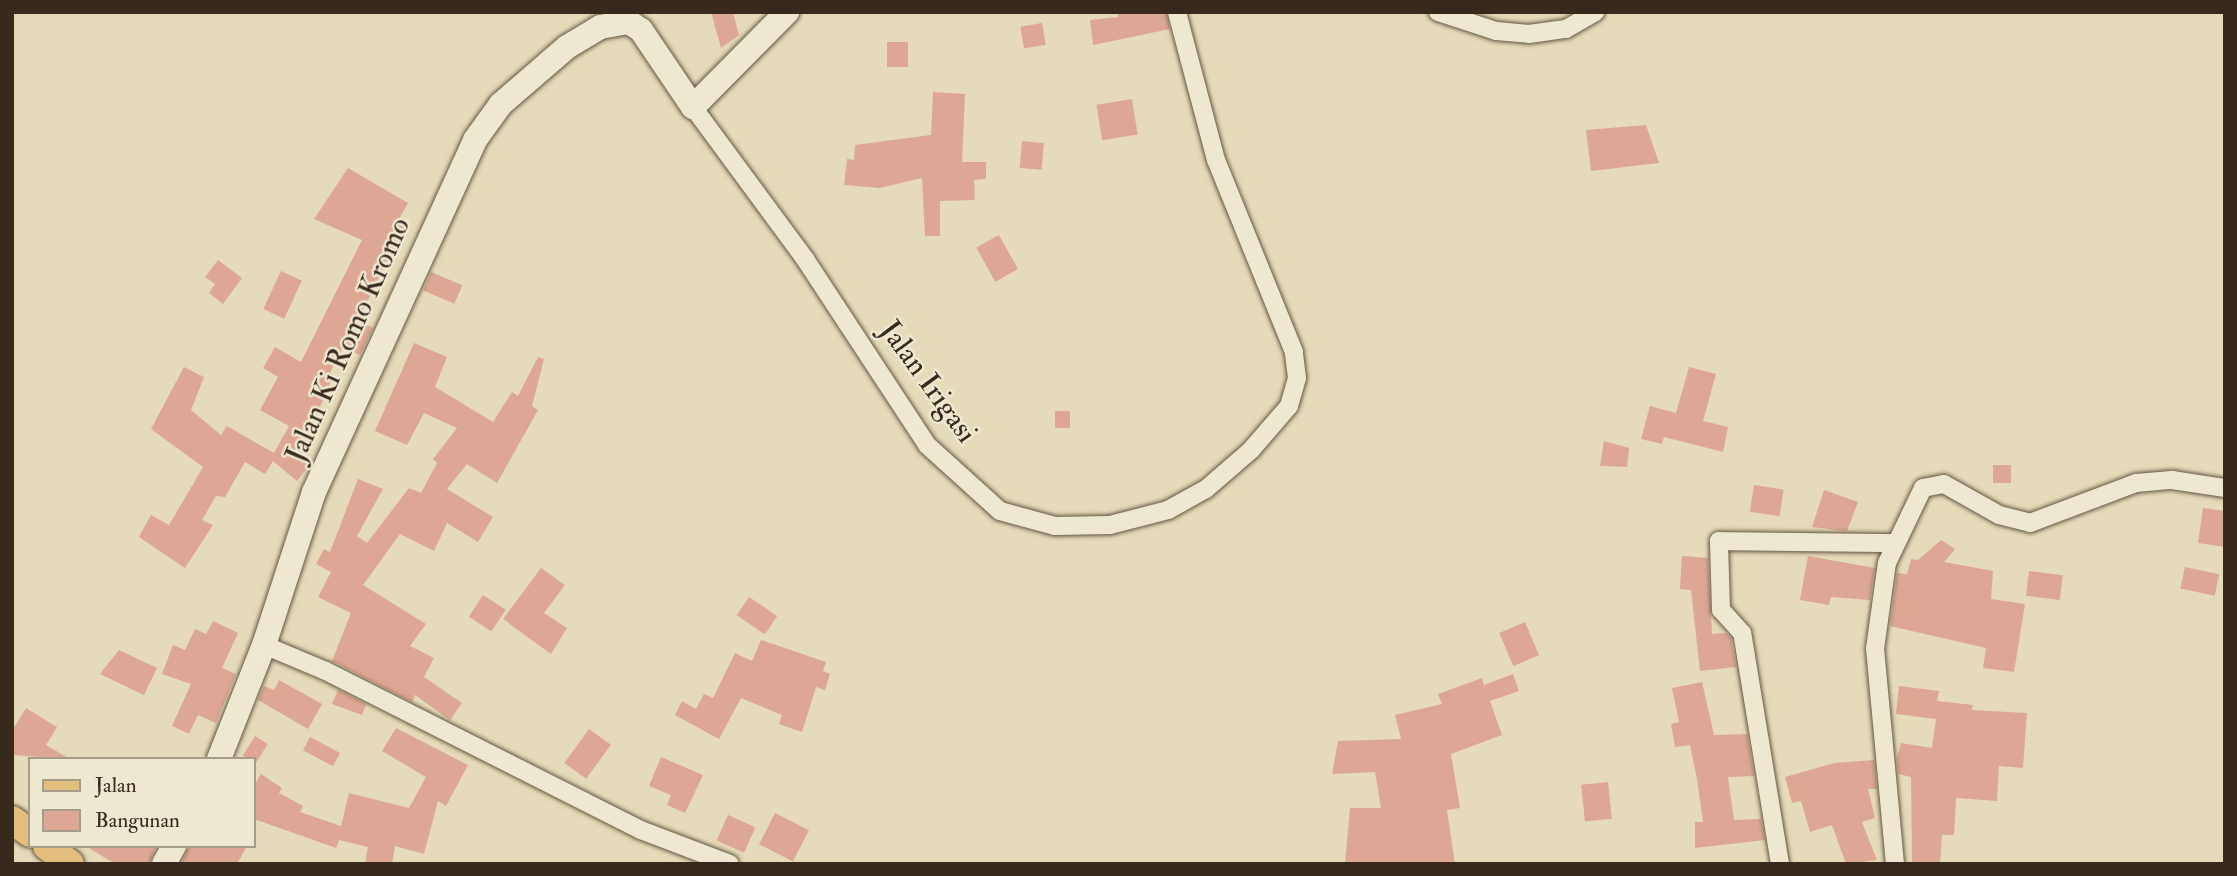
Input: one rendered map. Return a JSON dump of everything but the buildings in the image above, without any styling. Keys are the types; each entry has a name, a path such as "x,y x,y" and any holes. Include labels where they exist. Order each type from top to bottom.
{"main road":[{"path":"12,820 28,832"},
{"path":"50,848 70,864"}],"street":[{"path":"692,107 787,12"},
{"name":"Jalan Irigasi","path":"629,17 805,259 927,445 1000,511 1055,526 1110,526 1168,510 1206,489 1251,450 1289,406 1297,378 1294,352 1216,160 1177,12"},
{"path":"1438,12 1496,31 1530,34 1566,29 1595,12"},
{"name":"Jalan Ki Romo Kromo","path":"220,757 264,645 314,492 475,140 501,104 556,54 600,27 629,17"},
{"path":"1895,864 1875,649 1881,586 1894,543 1921,491 1932,483 1944,484 1999,515 2030,523 2136,483 2172,480 2225,488"},
{"path":"1780,864 1742,633 1721,610 1719,541 1894,543"},
{"path":"264,645 326,671 641,830 730,864"},
{"path":"164,864 173,848"}]}
